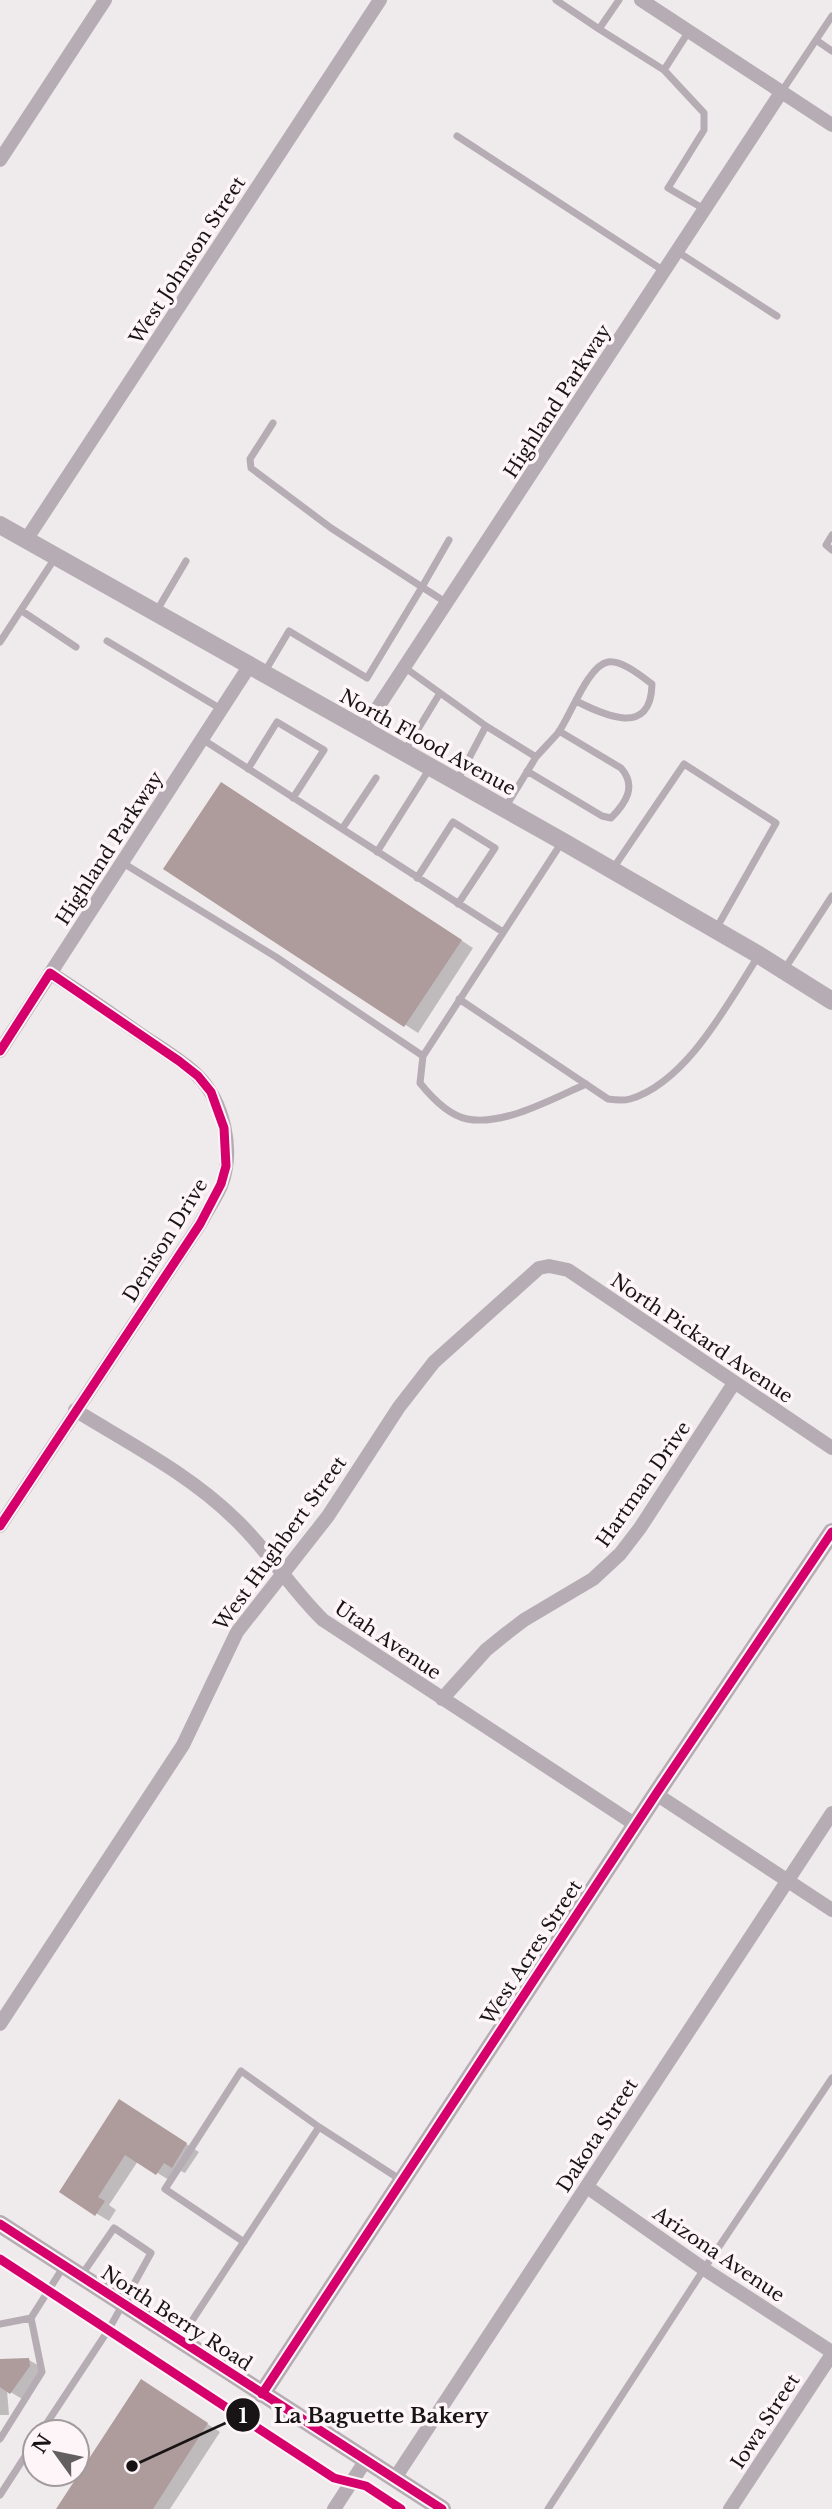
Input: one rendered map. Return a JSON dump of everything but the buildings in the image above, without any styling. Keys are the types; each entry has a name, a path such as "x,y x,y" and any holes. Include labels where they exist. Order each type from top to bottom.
{"street":[{"path":"0,160 105,0"},
{"name":"West Johnson Street","path":"26,540 380,0"},
{"path":"641,0 832,125"},
{"name":"Highland Parkway","path":"363,730 782,92"},
{"name":"North Flood Avenue","path":"0,525 562,841 759,955 832,1001"},
{"name":"Highland Parkway","path":"0,1051 4,1035 50,973 221,709 257,670"},
{"name":"Denison Drive","path":"0,1526 213,1201 221,1184 227,1148 220,1111 211,1092 198,1076 50,973"},
{"name":"North Pickard Avenue","path":"549,1266 568,1270 832,1448"},
{"name":"West Hughbert Street","path":"0,2024 183,1745 237,1632 328,1516 399,1407 434,1362 529,1275 539,1268 549,1266"},
{"name":"Hartman Drive","path":"442,1699 486,1650 524,1620 593,1579 620,1554 640,1528 734,1383"},
{"name":"Utah Avenue","path":"75,1410 151,1456 215,1501 261,1544 303,1601 323,1620 636,1825"},
{"name":"West Acres Street","path":"262,2394 656,1794 832,1532"},
{"path":"656,1794 832,1910"},
{"name":"Dakota Street","path":"395,2478 832,1813"},
{"name":"Arizona Avenue","path":"587,2187 704,2269 832,2353"},
{"name":"North Berry Road","path":"0,2224 442,2509"},
{"name":"Iowa Street","path":"730,2509 832,2353"},
{"path":"334,2509 366,2460"}],"lane":[{"path":"556,0 664,70 704,113 704,130 668,188 705,209"},
{"path":"600,29 619,0"},
{"path":"782,92 832,16"},
{"path":"664,70 689,31"},
{"path":"816,40 832,51"},
{"path":"457,136 664,272"},
{"path":"678,251 777,317"},
{"path":"274,423 250,459 251,468 331,528 447,603"},
{"path":"832,535 825,545 832,550"},
{"path":"257,670 289,631 367,678 449,540"},
{"path":"0,642 56,558"},
{"path":"155,613 186,561"},
{"path":"22,611 76,647"},
{"path":"107,641 221,709"},
{"path":"504,808 536,758 559,731 576,701 595,668 607,662 617,663 652,684 652,695 643,711 629,719 610,718 576,701"},
{"path":"404,667 536,758"},
{"path":"404,753 440,693"},
{"path":"248,769 277,722 324,750 293,798"},
{"path":"456,782 486,726"},
{"path":"527,771 602,816 611,818 619,810 629,790 628,776 621,768 559,731"},
{"path":"202,739 503,932"},
{"path":"612,870 684,764 776,823 716,930"},
{"path":"377,852 430,768"},
{"path":"342,829 376,778"},
{"path":"417,877 453,822 495,848 458,904"},
{"path":"562,841 422,1056 420,1083 435,1101 465,1118 493,1120 586,1084"},
{"path":"123,863 276,957 422,1056"},
{"path":"784,971 832,896"},
{"path":"459,999 608,1099 627,1100 657,1087 710,1030 759,955"},
{"path":"244,2242 165,2189 241,2071 319,2127 402,2181"},
{"path":"548,2509 832,2078"},
{"path":"179,2340 319,2127"},
{"path":"50,2418 124,2304 151,2253 114,2228 81,2276"},
{"path":"0,2439 42,2372 31,2318 65,2265"},
{"path":"0,2324 31,2318"},
{"path":"0,2495 21,2463"}],"cycle path":[{"path":"0,1051 50,973 198,1076 211,1092 224,1128 226,1166 221,1184 200,1224 0,1526"},
{"path":"262,2394 656,1794 832,1532"},
{"path":"0,2224 442,2509"},
{"path":"0,2259 334,2478 366,2486 401,2509"}],"place":[{"name":"La Baguette Bakery","path":"132,2466"}]}
